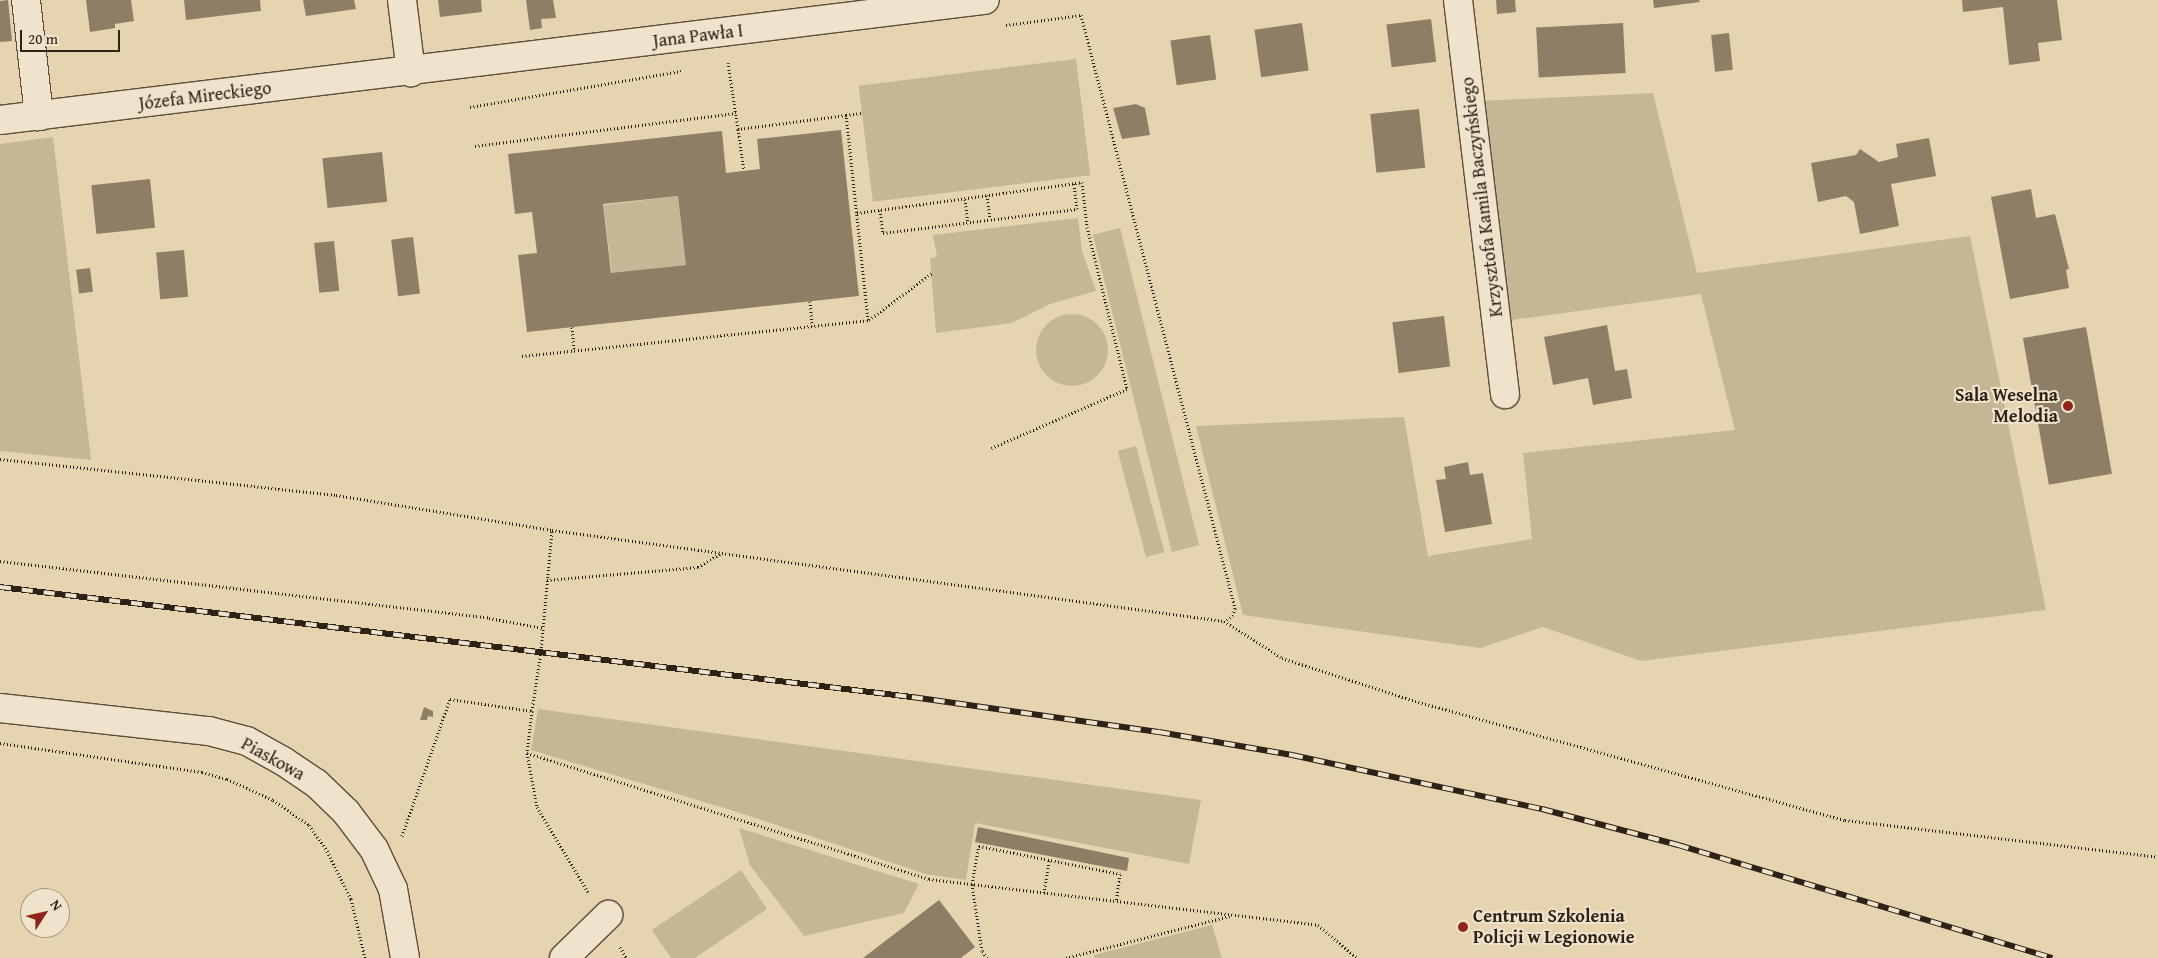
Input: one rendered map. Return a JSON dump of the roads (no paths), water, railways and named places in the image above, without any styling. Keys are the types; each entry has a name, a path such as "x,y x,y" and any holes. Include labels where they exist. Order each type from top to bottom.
{"street":[{"path":"26,0 39,116"},
{"path":"402,0 411,72"},
{"name":"Jana Pawła I","path":"411,72 985,0"},
{"name":"Krzysztofa Kamila Baczyńskiego","path":"1458,0 1505,394"},
{"name":"Józefa Mireckiego","path":"0,120 411,72"},
{"name":"Piaskowa","path":"0,708 209,731 247,741 283,761 316,783 334,801 374,850 393,889 405,958"},
{"path":"564,958 606,917"}],"railway":[{"path":"0,587 912,697 1159,732 1292,755 1542,809 1678,845 2052,958"}],"place":[{"name":"Sala Weselna Melodia","path":"2068,406"},
{"name":"Centrum Szkolenia Policji w Legionowie","path":"1463,927"}]}
